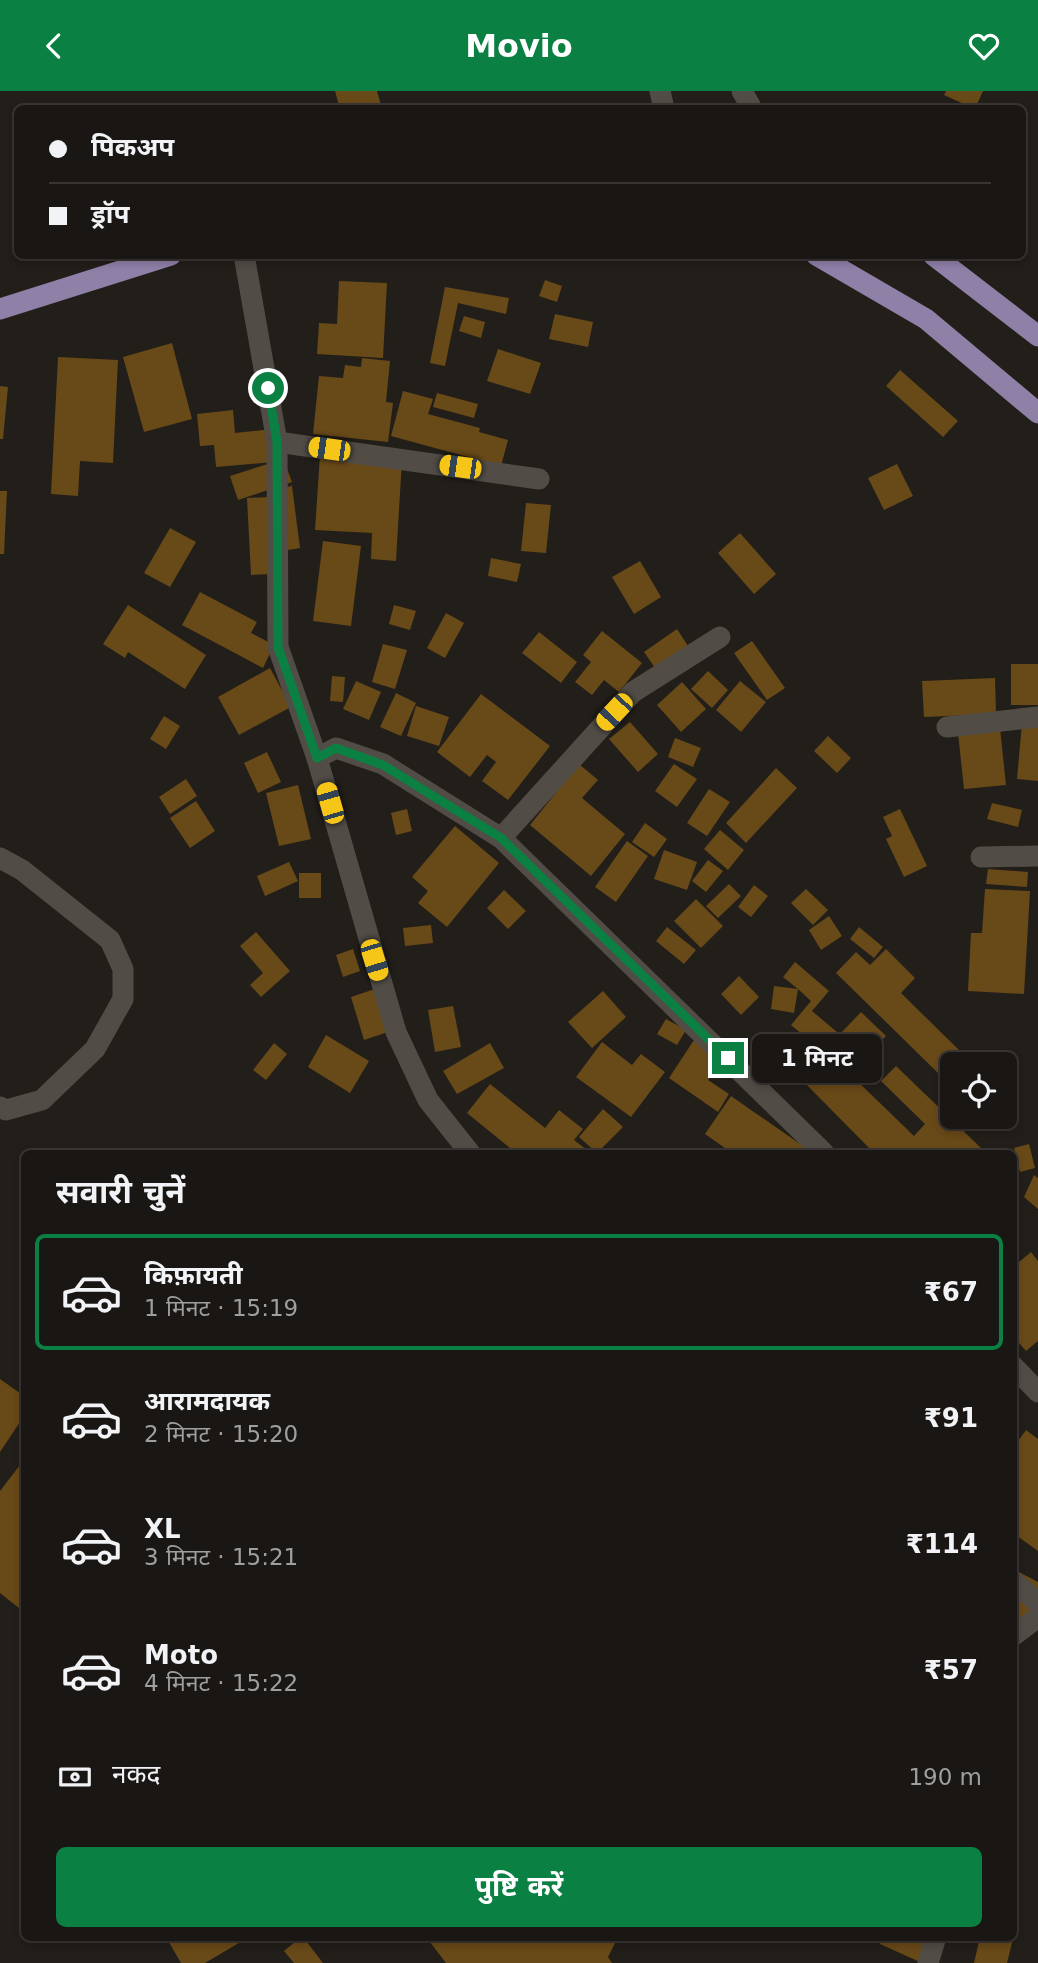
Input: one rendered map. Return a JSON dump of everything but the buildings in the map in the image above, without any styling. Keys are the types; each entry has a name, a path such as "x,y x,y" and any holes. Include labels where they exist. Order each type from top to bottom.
{"main road":[{"path":"0,309 159,259"},
{"path":"823,259 926,319 1038,413"},
{"path":"938,259 1038,336"}],"street":[{"path":"245,259 277,442 278,647 317,758 396,1032 428,1100 468,1150"},
{"path":"277,442 538,479"},
{"path":"501,838 633,692 720,637"},
{"path":"947,727 1038,717"},
{"path":"317,758 336,748 383,765 501,838 821,1150"},
{"path":"981,857 1038,856"},
{"path":"0,858 22,870 110,940 123,969 123,999 95,1049 42,1100 6,1110 0,1107"},
{"path":"1017,1370 1038,1392"},
{"path":"1017,1585 1038,1603"},
{"path":"1017,1633 1038,1618"},
{"path":"928,1963 935,1941"}],"route":[{"path":"268,388 277,442 278,647 317,758 336,748 383,765 501,838 728,1058"}]}
